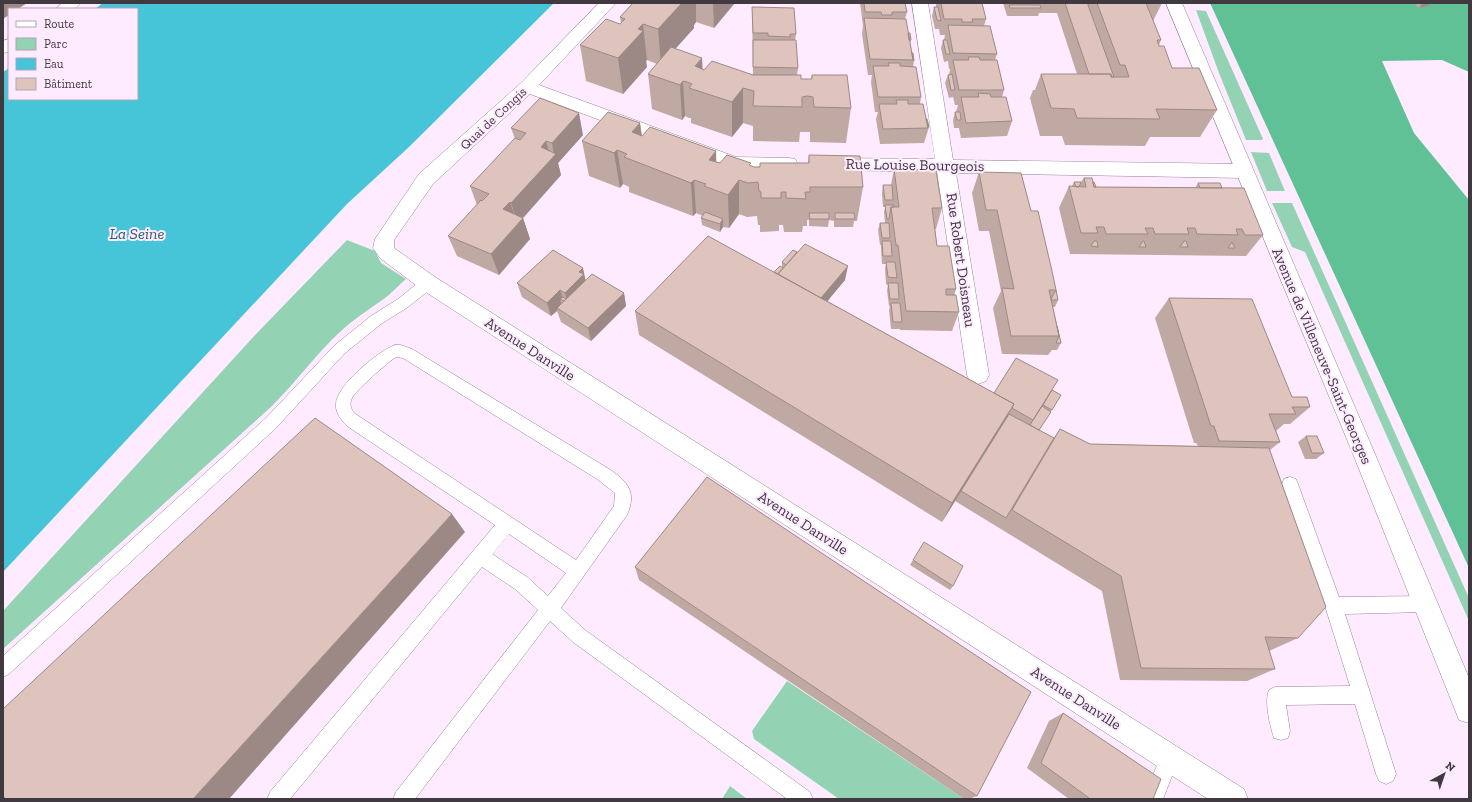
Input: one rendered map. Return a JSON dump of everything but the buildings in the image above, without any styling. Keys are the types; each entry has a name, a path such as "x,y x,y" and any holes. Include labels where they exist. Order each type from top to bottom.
{"street":[{"name":"Quai de Congis","path":"385,239 426,179 527,87 608,3"},
{"name":"Rue Robert Doisneau","path":"920,3 947,166 978,374"},
{"name":"Avenue de Villeneuve-Saint-Georges","path":"1174,3 1364,454 1469,710"},
{"name":"Rue Louise Bourgeois","path":"527,87 735,163 1244,171"},
{"name":"Avenue Danville","path":"385,239 383,248 387,253 428,283 1234,799"}],"lane":[{"path":"3,668 271,423 340,350 376,320 402,303 428,283"},
{"path":"403,799 578,571 621,510 624,499 622,489 619,485 400,350 391,353 381,360 347,393 344,399 343,407 346,414 352,421 578,571"},
{"path":"1290,484 1334,606 1386,774"},
{"path":"276,799 507,524"},
{"path":"480,556 521,583 579,636 803,799"},
{"path":"1334,606 1425,604"},
{"path":"1281,731 1275,696 1361,695"},
{"path":"1154,799 1170,758"}],"green space":[{"path":"1210,3 1469,3 1469,72 1442,60 1382,61 1414,133 1469,200 1469,568"},
{"path":"1196,10 1206,11 1263,139 1262,140 1246,140"},
{"path":"1251,152 1269,153 1285,191 1267,191"},
{"path":"1272,203 1292,203 1469,598 1469,621 1305,252 1292,247"},
{"path":"347,240 375,251 381,263 406,279 385,298 359,316 341,331 272,406 3,649 3,611 257,333"},
{"path":"787,681 964,799 839,799 754,739 752,731"},
{"path":"730,786 747,799 722,799"}],"water":[{"name":"La Seine","path":"103,3 554,3 409,147 347,204 3,572 3,72 8,69 8,100 138,100 138,8 96,8"}]}
